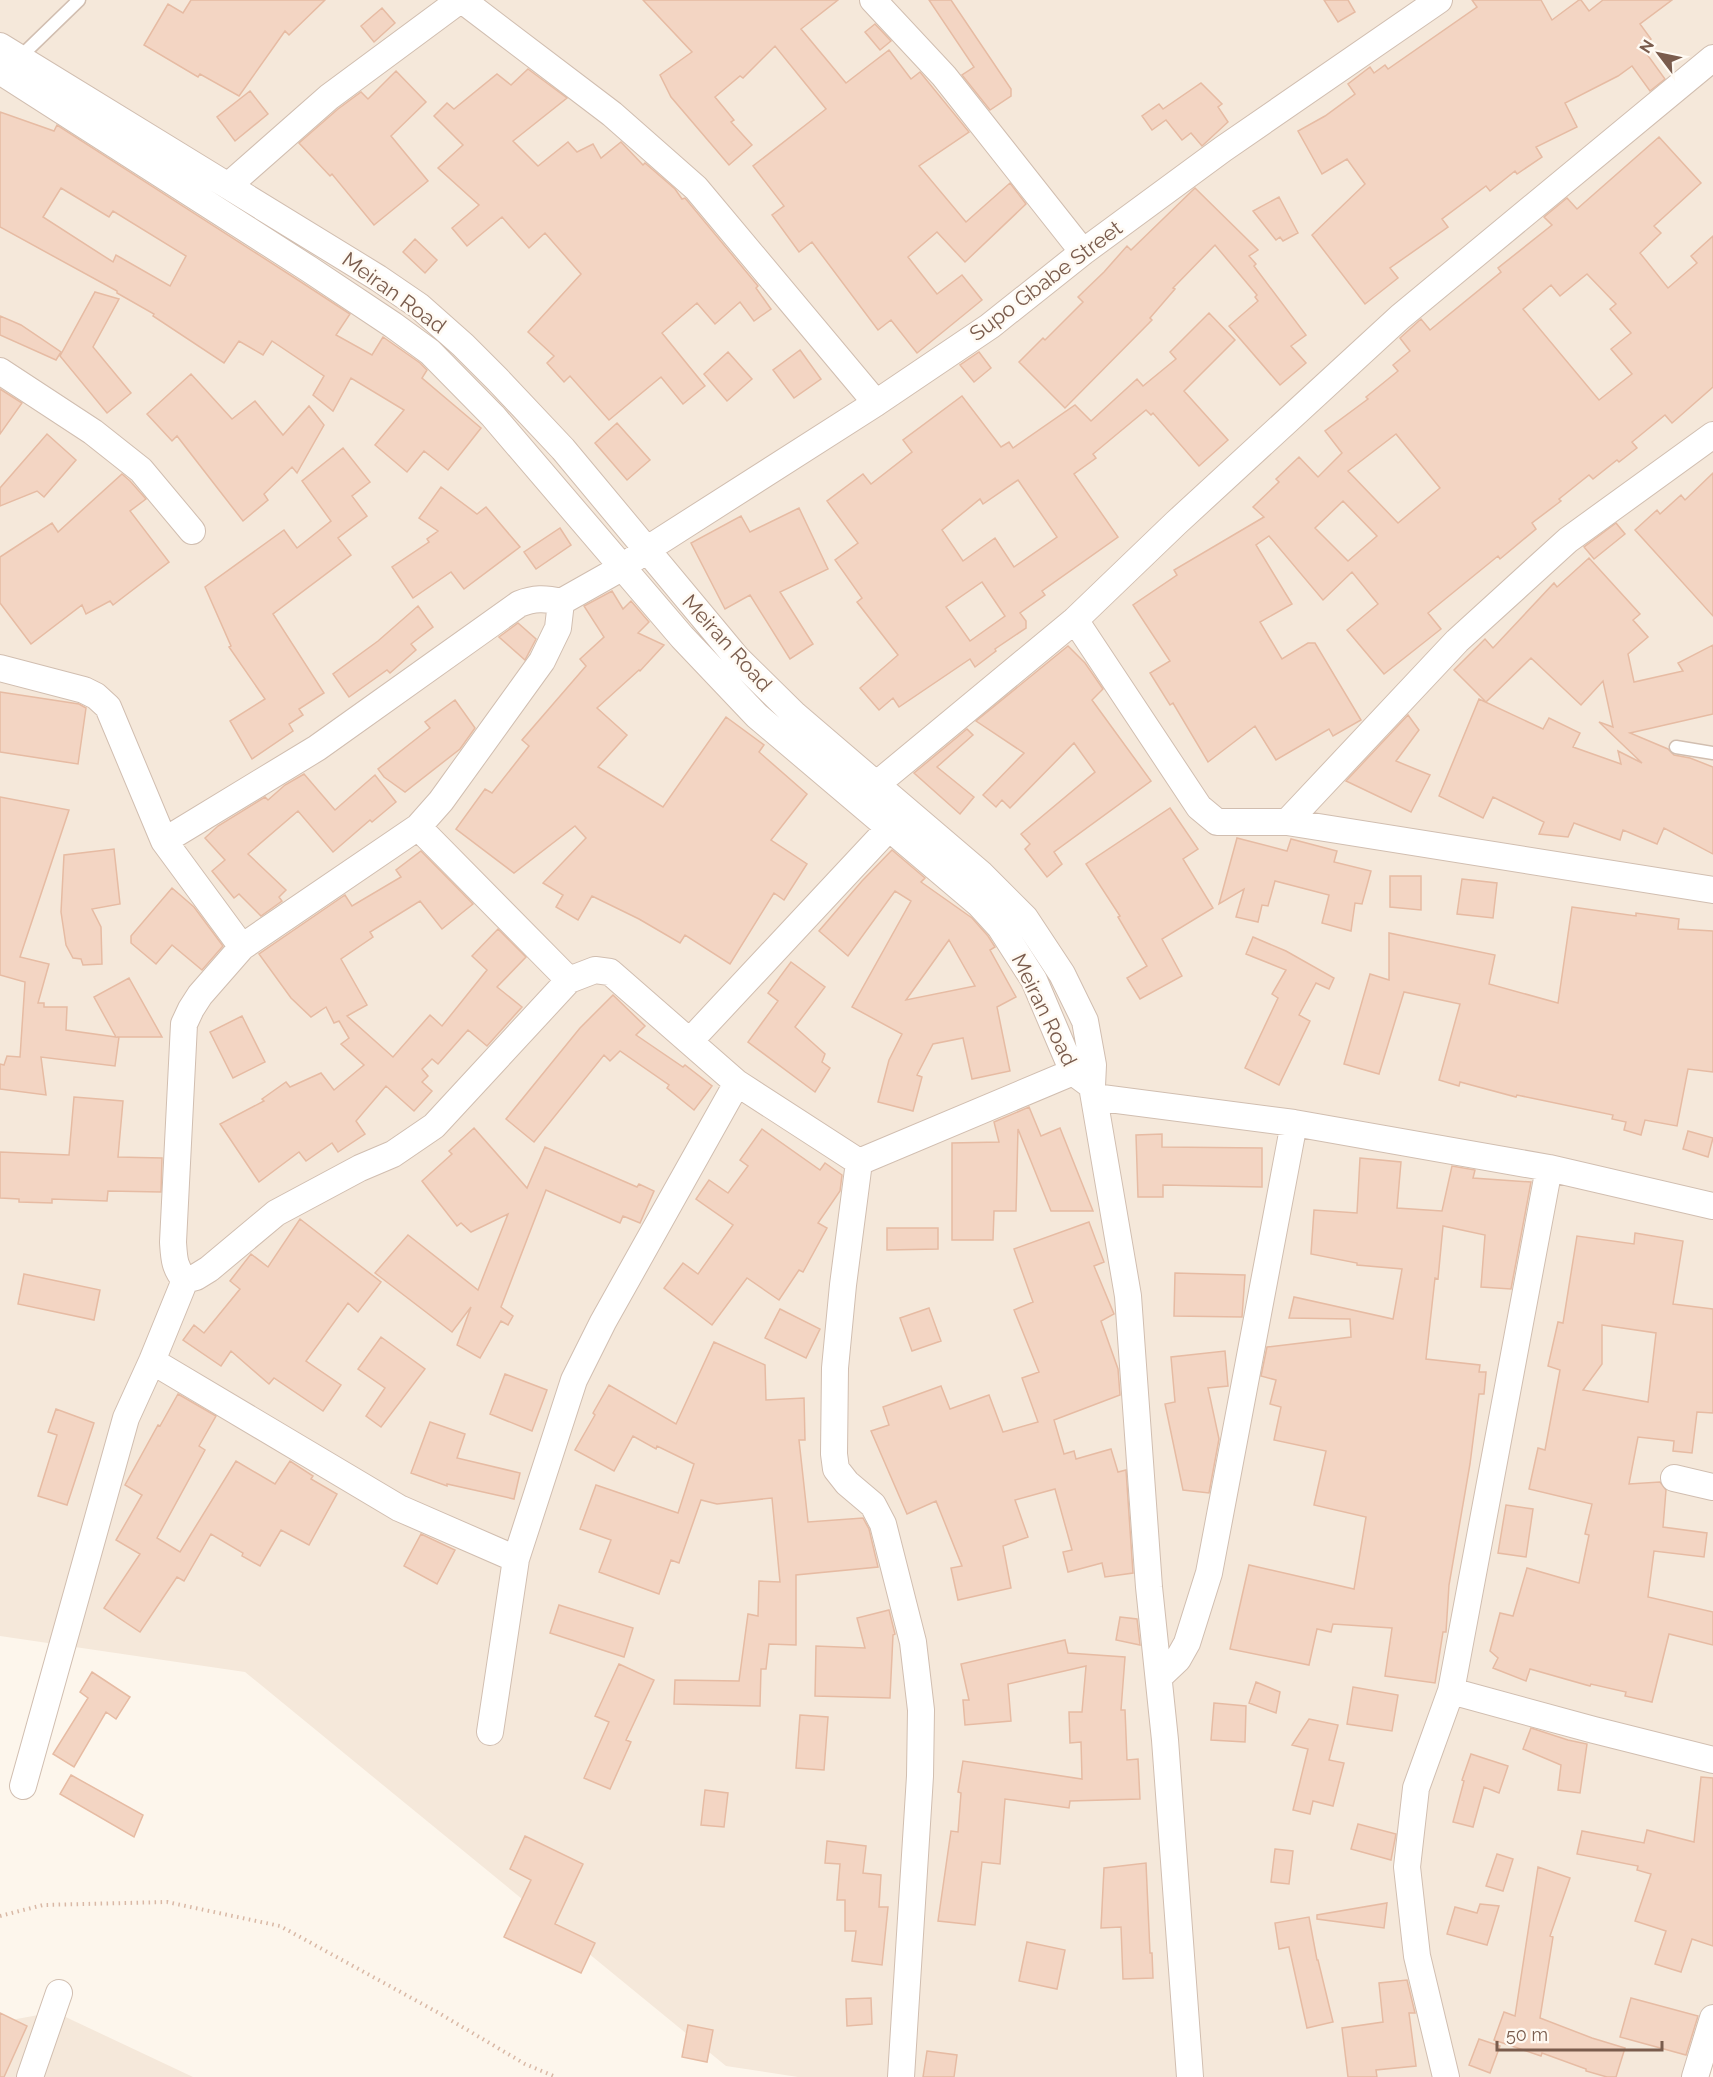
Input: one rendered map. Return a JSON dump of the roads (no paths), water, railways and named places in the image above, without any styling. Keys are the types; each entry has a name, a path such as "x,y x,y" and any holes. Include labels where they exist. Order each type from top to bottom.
{"street":[{"path":"229,185 329,97 461,0 612,114 696,188 876,403"},
{"path":"873,0 944,76 1083,252"},
{"name":"Supo Gbabe Street","path":"561,602 623,567 990,326 1083,252 1222,149 1439,0"},
{"path":"878,784 1075,620 1391,324 1713,58"},
{"name":"Meiran Road","path":"5,62 229,185 378,278 419,306 454,337 563,449 737,658 795,715 981,874 1025,918 1062,974 1085,1021 1093,1065 1086,1085"},
{"name":"Meiran Road","path":"5,62 430,352 493,416 682,637 757,716 979,904 1000,927 1034,980 1086,1085"},
{"path":"0,371 93,432 141,470 192,531"},
{"path":"1287,822 1456,641 1568,540 1713,435"},
{"path":"164,842 317,748 519,604 533,599 561,602 558,628 542,661 441,801 418,827 242,947 200,995 191,1009 184,1024 173,1242 177,1271 184,1280"},
{"path":"1075,620 1199,807 1217,822 1287,822 1713,890"},
{"path":"0,668 84,690 96,696 108,707 164,842 242,947"},
{"path":"418,827 569,980"},
{"path":"690,1041 889,828"},
{"path":"184,1280 196,1277 209,1269 276,1213 360,1168 393,1154 434,1126 569,980 595,970 610,972 737,1083 859,1162"},
{"path":"490,1732 516,1559 574,1380 603,1322 737,1083"},
{"path":"1086,1085 1128,1296 1149,1587 1159,1677 1190,2077"},
{"path":"859,1162 1086,1085 1549,1168 1713,1206"},
{"path":"1159,1677 1178,1659 1187,1643 1209,1573 1294,1123"},
{"path":"859,1162 835,1368 834,1454 836,1469 847,1483 873,1505 883,1524 913,1642 921,1710 920,1776 901,2077"},
{"path":"1446,2077 1417,1956 1407,1867 1416,1788 1451,1691 1549,1168"},
{"path":"23,1786 126,1418 152,1361 184,1280"},
{"path":"152,1361 399,1508 516,1559"},
{"path":"1674,1478 1713,1486"},
{"path":"1451,1691 1713,1760"},
{"path":"30,2077 59,1993"},
{"path":"1695,2077 1713,2018"}],"lane":[{"path":"5,62 79,0"},
{"path":"1676,747 1713,753"}]}
